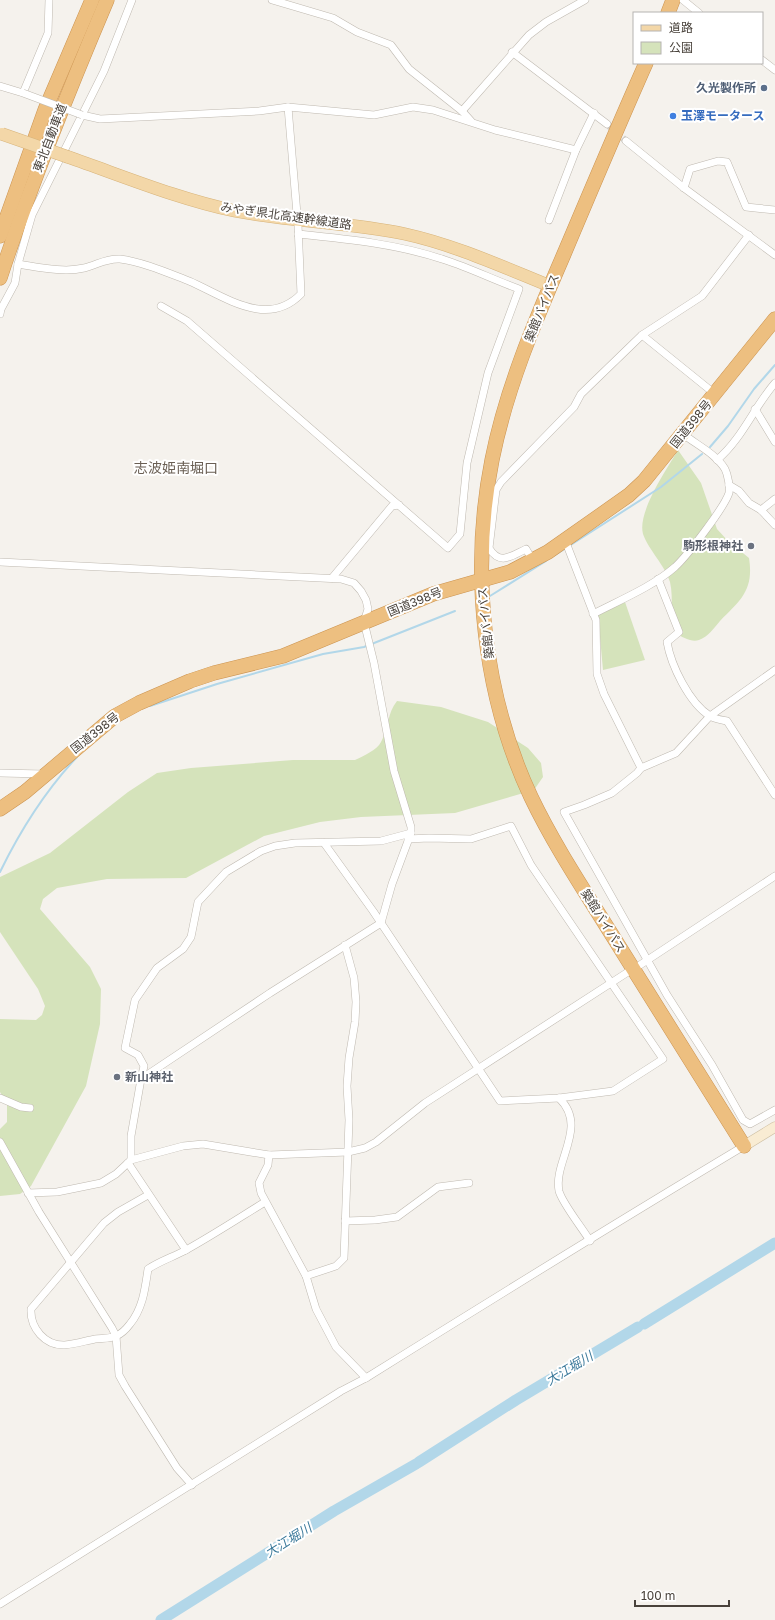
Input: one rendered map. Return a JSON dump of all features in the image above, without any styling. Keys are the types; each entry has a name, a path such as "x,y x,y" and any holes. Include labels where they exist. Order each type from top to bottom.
{"highway":[{"name":"東北自動車道","path":"0,236 45,110 92,0"},
{"name":"東北自動車道","path":"5,274 21,214 58,115 107,0"},
{"path":"668,12 673,0"},
{"name":"築館バイパス","path":"646,64 550,286 518,367 499,426 486,496 482,553 485,627 494,684 506,728 530,795 565,858 744,1146"},
{"name":"国道398号","path":"0,809 25,792 115,716 139,704 208,675 283,656 433,594 510,572 566,543 639,486 775,320"}],"main road":[{"name":"みやぎ県北高速幹線道路","path":"1,133 161,190 218,207 272,217 368,228 422,238 483,259 550,286"}],"street":[{"path":"23,93 48,33 49,0"},
{"path":"0,314 1,309 15,283 18,264 32,215 104,71 132,0"},
{"path":"272,0 333,18 357,32 391,45 409,69 462,111 471,121"},
{"path":"462,111 512,52 529,35 546,22 585,0"},
{"path":"687,1 699,12"},
{"path":"512,52 607,124"},
{"path":"763,61 775,70"},
{"path":"0,86 100,119 260,111 288,107 374,115 413,107 433,110 495,130 576,150"},
{"path":"288,107 297,214"},
{"path":"548,220 576,150 594,113"},
{"path":"626,141 684,188 775,255"},
{"path":"684,188 690,169 718,160 727,162 746,207 775,210"},
{"path":"18,264 63,269 84,268 105,260 118,259 137,263 190,282 232,303 249,308 272,309 294,302 301,294 298,225"},
{"path":"161,306 187,321 448,548 460,534 467,463 488,373 519,289 446,260 428,255 382,244 298,234"},
{"path":"532,561 526,549 511,557 502,559 494,556 489,548 496,490 500,482 574,407 581,394 642,335 702,296 749,235"},
{"path":"5,274 17,273"},
{"path":"642,335 715,394"},
{"path":"717,460 729,449 755,409 775,383"},
{"path":"755,409 775,442"},
{"path":"593,614 658,579 675,567 726,500 729,485 725,470 717,460 683,434"},
{"path":"729,485 739,491 749,503 761,510 775,525"},
{"path":"761,510 775,499"},
{"path":"332,578 392,506 399,505"},
{"path":"566,543 593,614 597,642 598,674 604,694 642,768"},
{"path":"0,562 341,579 354,583 361,591 368,609 364,622 371,649 394,771 411,827 410,836 381,923 140,1079"},
{"path":"658,579 679,632 666,642 681,682 698,705 710,716 728,721 775,795"},
{"path":"775,670 710,716 676,753 642,768 638,773 612,793 564,812 667,995 712,1065 745,1122 752,1123 775,1110"},
{"path":"0,773 45,774"},
{"path":"186,1250 148,1195 130,1162 131,1136 140,1079 144,1066 138,1055 125,1048 135,1000 157,968 183,949 191,936 198,902 226,872 261,851 275,846 295,843 380,841 410,836 471,839 511,826 530,865 663,1059 613,1091 559,1098 500,1101 381,923 324,843"},
{"path":"640,965 775,876"},
{"path":"306,1276 336,1266 344,1258 349,1108 347,1086 356,1002 354,978 345,945"},
{"path":"28,1193 56,1192 100,1182 116,1174 130,1162 183,1146 203,1144 270,1155 348,1152 365,1148 376,1142 425,1103 612,984 628,972"},
{"path":"0,1098 21,1107 30,1108"},
{"path":"559,1098 568,1110 571,1133 561,1167 559,1193 590,1240"},
{"path":"0,1604 341,1391 366,1378 548,1264 775,1127"},
{"path":"0,1142 28,1193 116,1336 119,1375 125,1386 177,1468 192,1485"},
{"path":"270,1155 268,1165 259,1184 265,1202 306,1276 316,1309 336,1347 366,1378"},
{"path":"345,1221 375,1220 397,1216 438,1187 469,1183"},
{"path":"148,1195 118,1212 104,1223 31,1309 30,1318 34,1327 42,1336 49,1341 64,1345 116,1336 130,1324 138,1313 143,1298 148,1269 158,1262 171,1258 186,1250 265,1202"}],"green space":[{"path":"678,450 701,483 717,529 728,541 749,558 750,578 744,594 711,632 702,639 696,641 676,634 672,615 672,595 670,582 665,570 645,540 642,525 644,514 654,491"},
{"path":"625,602 645,660 603,670 598,615"},
{"path":"397,701 441,707 488,722 528,748 541,763 543,777 534,790 455,813 361,817 320,822 264,836 186,878 107,879 57,888 43,899 40,909 90,967 101,989 100,1024 86,1086 31,1186 20,1194 0,1196 0,1129 7,1122 7,1104 0,1092 0,1019 36,1020 42,1015 45,1006 38,989 0,932 0,877 50,853 128,792 157,773 191,768 293,760 355,760 379,745 384,737 391,710"}],"waterway":[{"path":"710,447 728,426 754,389 775,365"},
{"path":"555,555 661,487 702,454"},
{"path":"490,596 546,561"},
{"path":"150,706 217,684 323,654 364,647 455,611"},
{"path":"0,872 16,841 44,797 77,757"},
{"name":"大江堀川","path":"644,1324 775,1243"},
{"name":"大江堀川","path":"419,1462 516,1400 638,1327"},
{"name":"大江堀川","path":"161,1620 334,1511 416,1464"}],"tunnel":[{"path":"607,124 626,141"}],"place":[{"name":"久光製作所","path":"764,88"},
{"name":"玉澤モータース","path":"673,116"},
{"name":"駒形根神社","path":"751,546"},
{"name":"新山神社","path":"117,1077"}],"district":[{"name":"志波姫南堀口","path":"176,468"}]}
